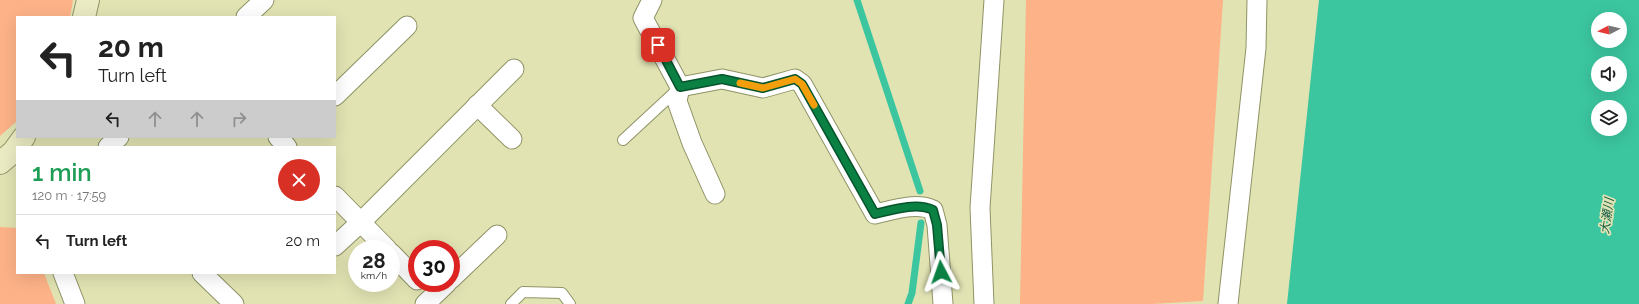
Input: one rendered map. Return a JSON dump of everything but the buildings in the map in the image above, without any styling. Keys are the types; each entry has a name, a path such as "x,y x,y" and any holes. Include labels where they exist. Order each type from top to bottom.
{"street":[{"path":"84,16 88,0"},
{"path":"247,16 264,0"},
{"path":"652,0 643,18 680,87 677,101 692,143 715,194"},
{"path":"984,304 980,208 994,0"},
{"path":"1228,304 1256,48 1258,0"},
{"path":"336,95 407,26"},
{"path":"336,245 361,222 514,68"},
{"path":"680,87 722,79 763,88 795,79 802,84 875,214 905,207 927,207 933,210 937,225 943,304"},
{"path":"477,105 512,139"},
{"path":"109,146 118,138"},
{"path":"336,197 378,240"},
{"path":"460,270 497,235"},
{"path":"400,262 408,271"},
{"path":"63,274 76,304"},
{"path":"203,274 234,304"},
{"path":"426,292 432,302 440,292"}],"lane":[{"path":"623,140 680,87"},
{"path":"511,304 523,292 562,293 570,304"}],"shaded area":[{"path":"0,0 73,0 70,16 16,16 16,122 0,136"},
{"path":"1026,0 1223,0 1203,301 1151,304 1020,304"},
{"path":"0,227 16,228 16,274 44,274 56,304 0,304"}],"water":[{"name":"大瀬川","path":"1319,0 1639,0 1639,304 1287,304"}],"waterway":[{"path":"857,0 920,191"},
{"path":"908,304 912,293 921,223"}],"slow traffic":[{"path":"740,83 763,88 795,79 802,84 814,105"}],"route":[{"path":"658,45 680,87 722,79 763,88 795,79 802,84 875,214 905,207 927,207 933,210 937,225 941,272"}]}
